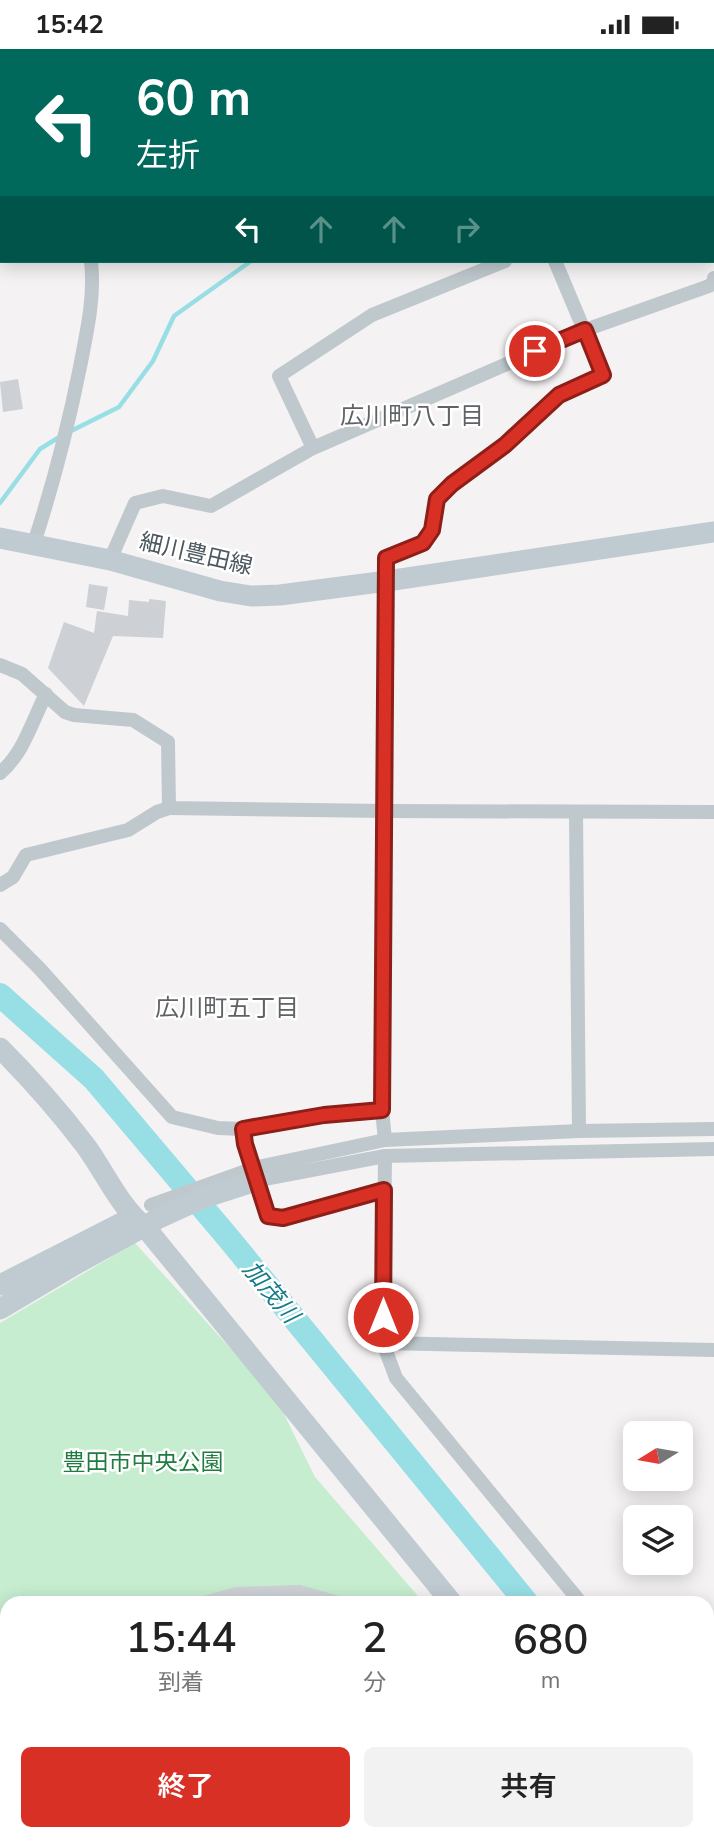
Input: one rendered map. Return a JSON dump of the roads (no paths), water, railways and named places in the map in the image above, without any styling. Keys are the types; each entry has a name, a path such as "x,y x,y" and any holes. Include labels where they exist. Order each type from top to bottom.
{"street":[{"path":"34,543 68,422 91,310 90,263"},
{"path":"313,448 279,376 372,315 500,263"},
{"path":"556,263 603,375 559,395 505,445 452,484 437,499 432,530 423,543 386,558 383,1343 396,1378 575,1596"},
{"path":"110,560 135,503 163,496 211,506 313,448 585,330 714,281"},
{"name":"細川豊田線","path":"0,538 110,560 220,591 251,596 280,595 387,581 714,532"},
{"path":"0,665 22,674 65,712 133,720 168,741 169,808"},
{"path":"0,773 25,743 33,718 46,694"},
{"path":"0,885 13,877 26,855 128,830 157,812 169,808 714,811"},
{"path":"576,811 579,1131"},
{"path":"0,929 57,987 172,1117 218,1128 243,1129 324,1115 382,1110"},
{"path":"0,1048 27,1075 146,1217 446,1596"},
{"path":"243,1129 245,1144 268,1216 283,1218 384,1190"},
{"path":"0,1285 146,1217 203,1198 257,1174 385,1148 579,1131 714,1129"},
{"path":"385,1148 714,1149"},
{"path":"0,1309 146,1217"},
{"path":"383,1343 714,1350"}],"waterway":[{"path":"69,432 119,407 153,361 174,316 248,263"},
{"path":"0,503 40,449 61,436"},
{"name":"加茂川","path":"0,995 94,1079 230,1240 521,1596"}],"district":[{"name":"広川町八丁目","path":"412,416"},
{"name":"広川町五丁目","path":"227,1008"}],"park label":[{"name":"豊田市中央公園","path":"143,1462"}]}
